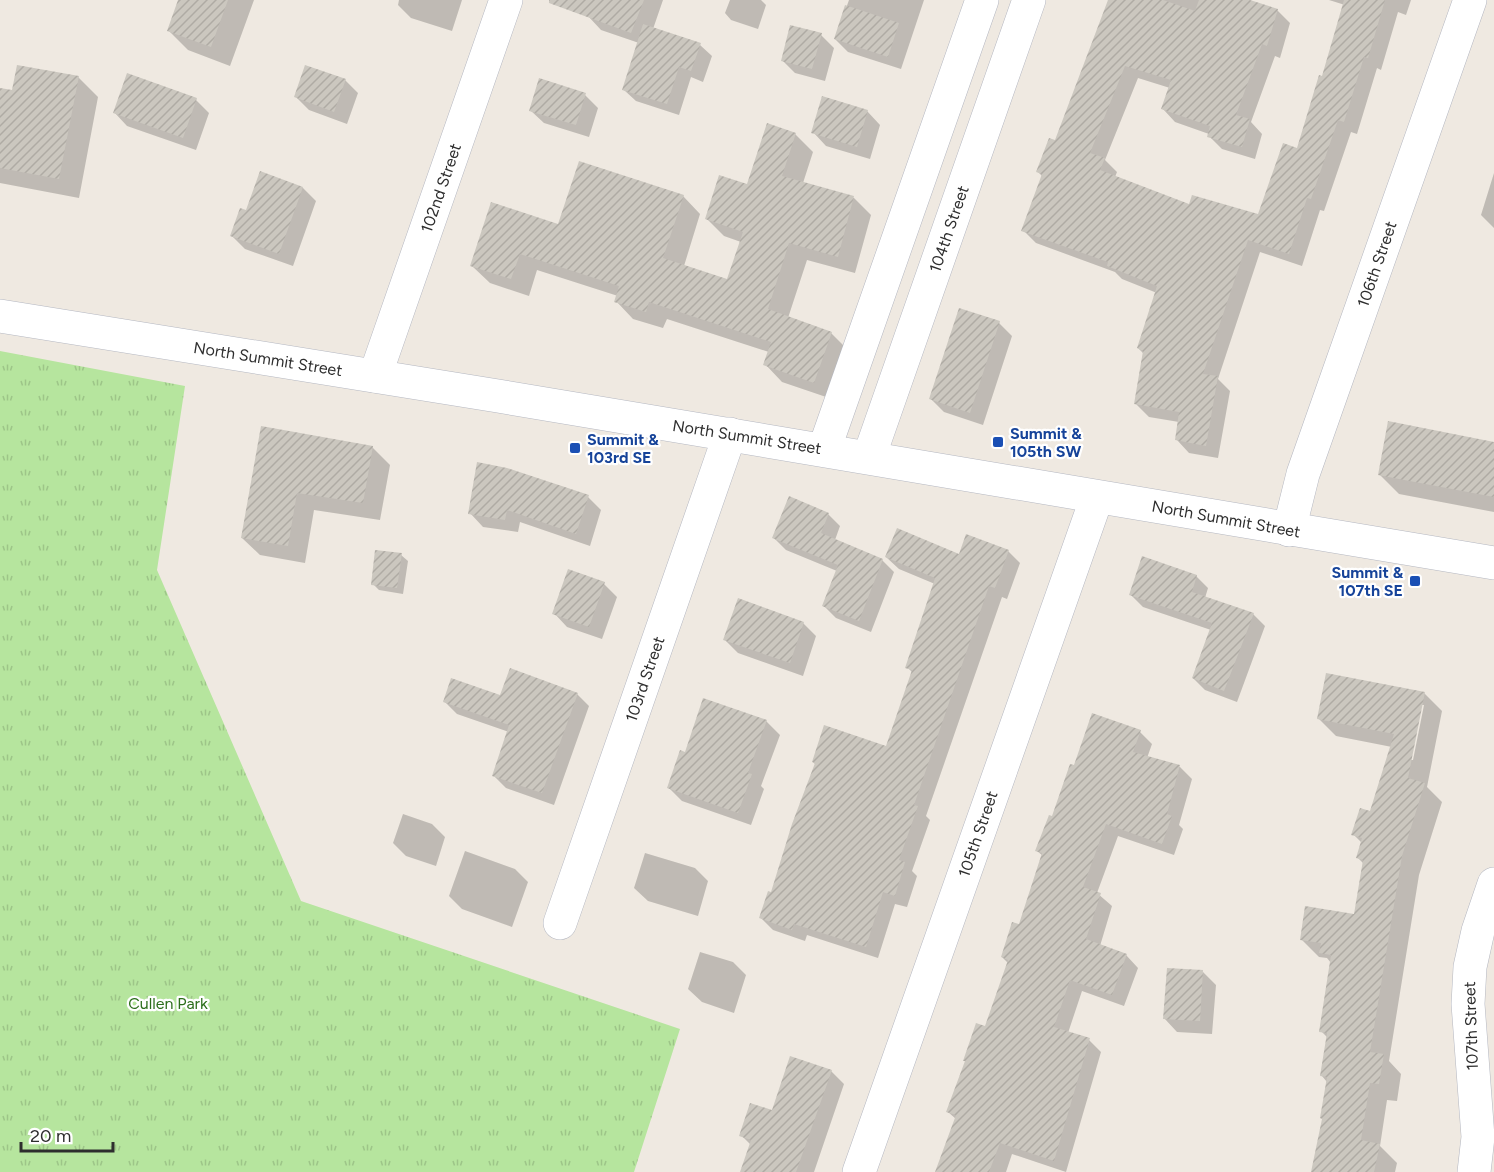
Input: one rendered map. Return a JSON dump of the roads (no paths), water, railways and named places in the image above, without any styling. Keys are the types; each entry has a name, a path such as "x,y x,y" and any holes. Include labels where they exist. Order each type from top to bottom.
{"street":[{"name":"102nd Street","path":"375,376 506,0"},
{"path":"824,450 982,0"},
{"name":"104th Street","path":"869,457 1029,0"},
{"name":"106th Street","path":"1289,530 1303,474 1470,0"},
{"name":"North Summit Street","path":"0,316 730,434 1494,563"},
{"name":"103rd Street","path":"560,923 730,434"},
{"name":"105th Street","path":"859,1172 1097,497"},
{"name":"107th Street","path":"1474,1172 1478,1137 1467,1004 1470,967 1478,931 1494,884"}],"place":[{"name":"Summit & 105th SW","path":"998,442"},
{"name":"Summit & 103rd SE","path":"575,448"},
{"name":"Summit & 107th SE","path":"1415,581"}],"park label":[{"name":"Cullen Park","path":"168,1003"}]}
